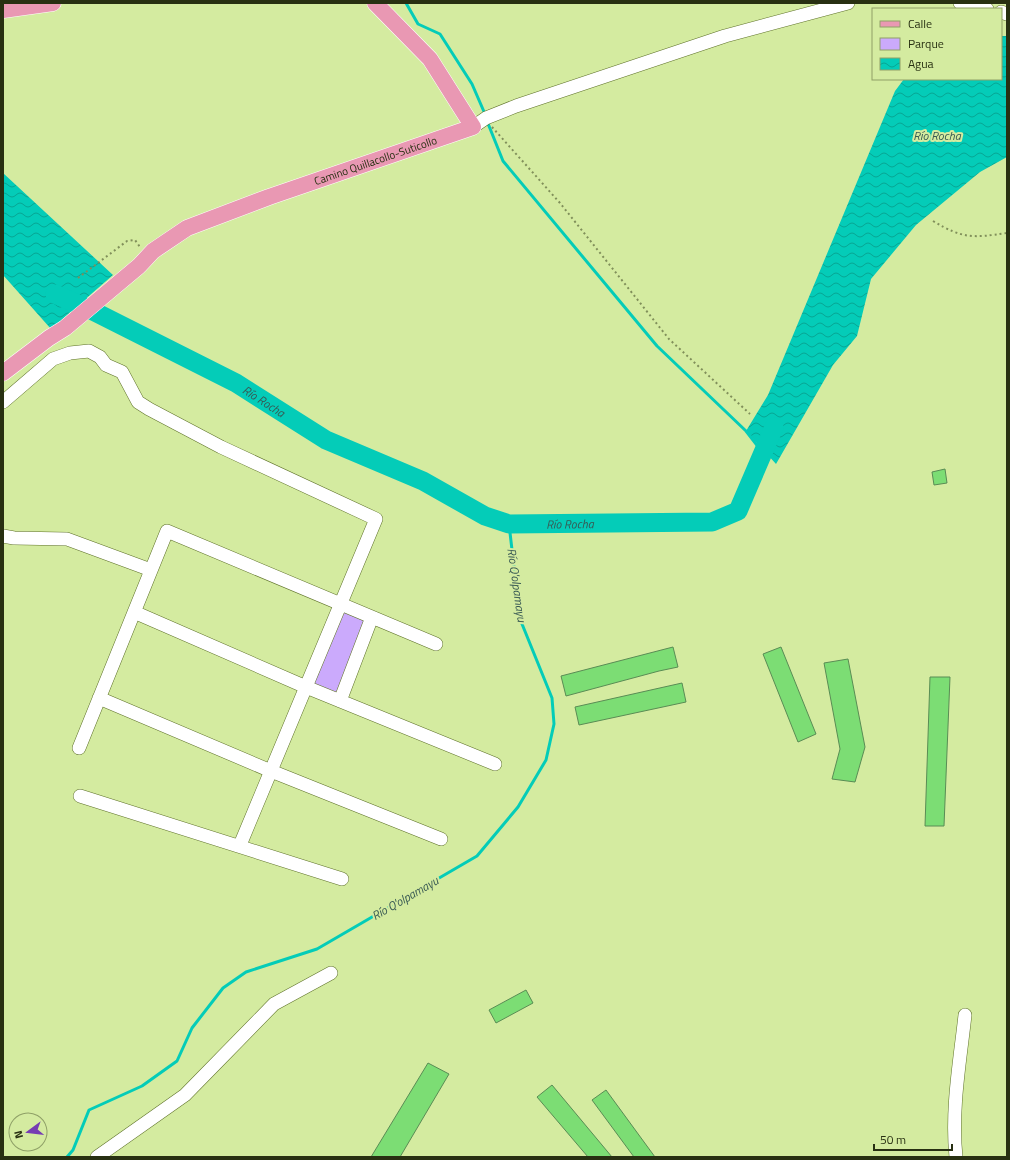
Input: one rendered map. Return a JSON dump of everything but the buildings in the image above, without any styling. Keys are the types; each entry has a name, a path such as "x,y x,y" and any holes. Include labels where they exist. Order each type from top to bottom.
{"main road":[{"path":"3,10 53,3"},
{"path":"375,3 430,59 473,127"},
{"name":"Camino Quillacollo-Suticollo","path":"3,373 65,328 139,266 153,251 187,228 269,197 473,127"}],"street":[{"path":"473,127 486,118 725,36 848,3"},
{"path":"960,3 982,8"},
{"path":"3,402 53,359 70,353 89,351 100,357 106,365 122,372 138,402 221,447 376,519 240,846"},
{"path":"78,748 167,532 436,644"},
{"path":"3,536 14,538 67,539 151,570"},
{"path":"134,612 306,687 495,764"},
{"path":"340,701 372,617"},
{"path":"99,698 271,771 441,839"},
{"path":"80,796 342,879"},
{"path":"97,1157 185,1095 274,1004 331,974"},
{"path":"956,1157 954,1144 957,1080 965,1015"}],"path":[{"path":"486,118 492,128 560,203 668,339 750,414"},
{"path":"933,221 960,235 978,236 1007,233"},
{"path":"78,278 127,241 135,240 140,246 141,253 139,266"}],"green space":[{"path":"343,609 366,619 335,695 312,685"}],"water":[{"name":"Río Rocha","path":"1002,36 1007,36 1007,157 980,172 916,225 871,279 857,336 833,365 776,464 746,431 768,395 895,91 903,80 1002,80"},
{"path":"3,173 113,275 51,329 3,275"}],"waterway":[{"path":"406,3 418,24 440,34 472,84 485,114"},
{"path":"487,121 503,161 657,346 746,431 763,453"},
{"name":"Río Rocha","path":"55,294 91,310 236,383 326,440 423,481 485,516 509,524 712,522 738,511 774,427"},
{"name":"Río Q'olpamayu","path":"67,1157 73,1150 89,1110 142,1086 177,1061 192,1028 223,988 246,972 317,949 477,856 518,807 546,760 554,724 552,698 520,619 509,524"}]}
